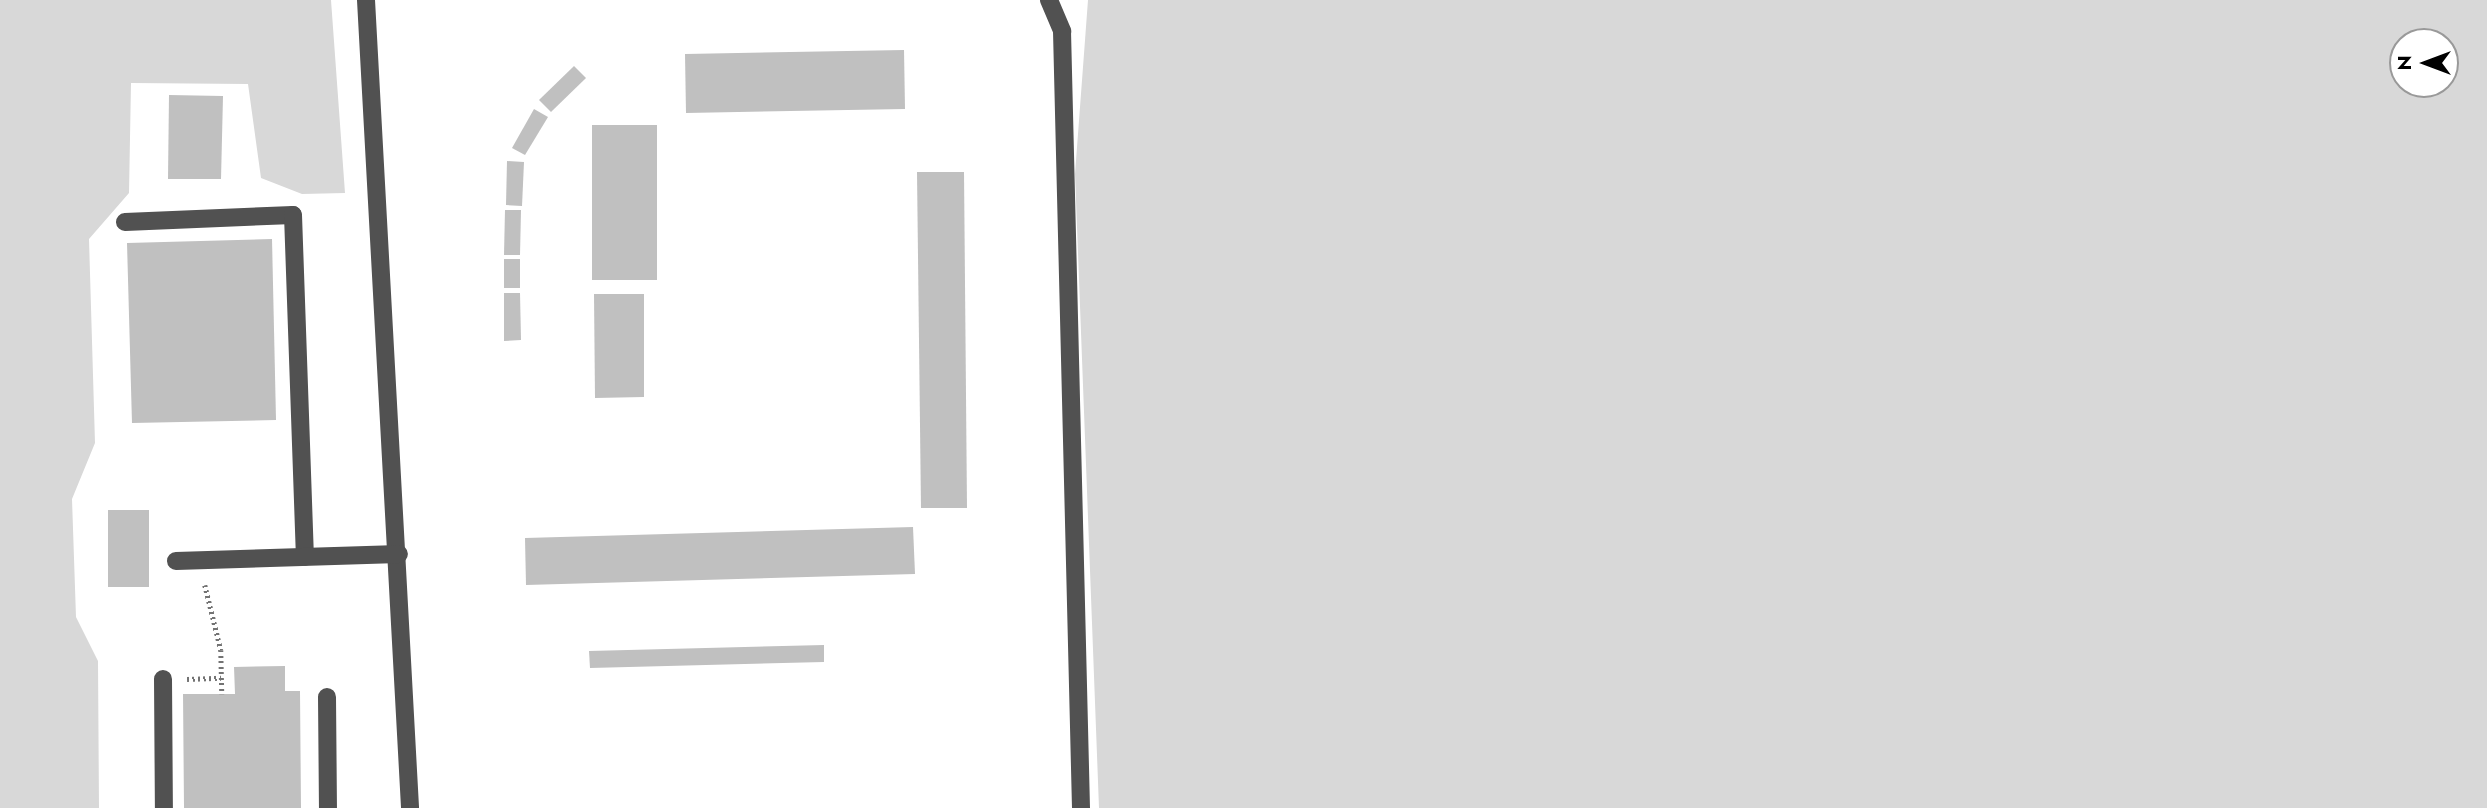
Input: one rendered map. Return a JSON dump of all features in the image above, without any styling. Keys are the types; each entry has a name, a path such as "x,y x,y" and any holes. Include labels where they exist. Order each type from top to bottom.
{"lane":[{"path":"366,0 399,554 410,808"},
{"path":"1049,0 1062,31"},
{"path":"1063,0 1082,808"},
{"path":"125,222 293,215 305,557"},
{"path":"176,561 399,554"},
{"path":"163,679 164,808"},
{"path":"327,697 328,808"}],"path":[{"path":"205,595 221,650 222,694"}],"shaded area":[{"path":"0,0 331,0 345,193 302,194 261,178 248,84 131,83 129,193 89,239 95,443 72,499 76,617 98,661 99,808 0,808"},
{"path":"1088,0 2487,0 2487,808 1099,808 1075,174"}],"building":[{"path":"904,50 905,109 686,113 685,54"},
{"path":"574,66 586,78 551,112 539,100"},
{"path":"169,95 223,96 221,179 168,179"},
{"path":"534,109 548,117 525,155 512,148"},
{"path":"592,125 657,125 657,280 592,280"},
{"path":"507,161 524,162 522,206 506,205"},
{"path":"917,172 964,172 967,508 921,508"},
{"path":"505,210 521,210 520,255 504,255"},
{"path":"272,239 276,420 132,423 127,243"},
{"path":"504,259 520,259 520,288 504,288"},
{"path":"504,293 520,293 521,340 504,341"},
{"path":"594,294 644,294 644,397 595,398"},
{"path":"108,510 149,510 149,587 108,587"},
{"path":"913,527 915,574 526,585 525,538"},
{"path":"824,645 824,662 590,668 589,651"},
{"path":"285,666 285,691 300,691 301,808 184,808 183,694 235,694 234,667"}]}
